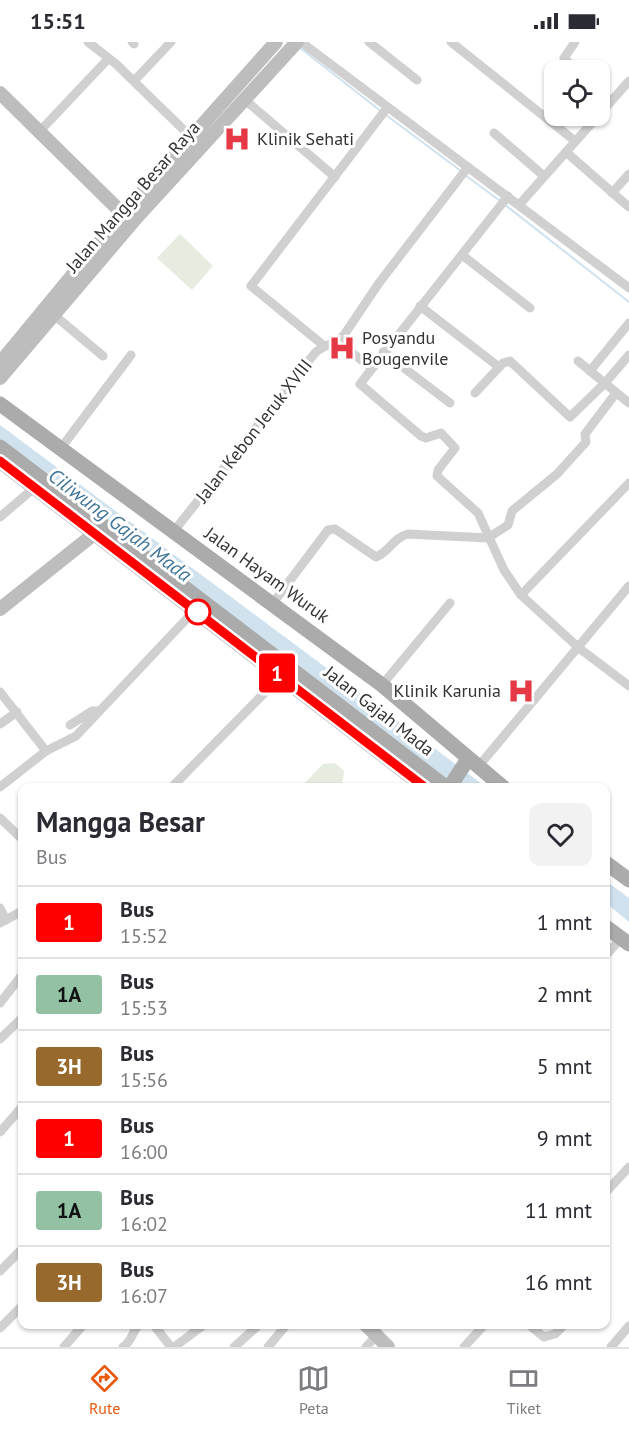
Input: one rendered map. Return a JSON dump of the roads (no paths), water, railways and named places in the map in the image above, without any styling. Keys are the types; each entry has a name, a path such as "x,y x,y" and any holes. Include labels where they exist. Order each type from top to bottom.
{"main road":[{"name":"Jalan Mangga Besar Raya","path":"2,369 76,280 137,217 276,42"},
{"name":"Jalan Mangga Besar Raya","path":"2,369 54,315 123,214 190,136 213,105 232,96 297,44"},
{"path":"0,93 123,214"},
{"name":"Jalan Hayam Wuruk","path":"0,404 273,603 382,686 470,764 497,783"},
{"name":"Jalan Gajah Mada","path":"0,447 241,638 445,783"},
{"name":"Jalan Gajah Mada","path":"0,461 195,610 241,638 281,676 420,783"},
{"path":"0,609 94,534"},
{"path":"452,783 470,764"},
{"path":"610,869 623,880"},
{"path":"610,932 620,944"},
{"path":"370,1329 388,1347"}],"street":[{"path":"88,42 134,81 190,136"},
{"path":"134,81 171,42"},
{"path":"369,42 417,80"},
{"path":"451,42 575,141"},
{"path":"566,60 564,58 575,42"},
{"path":"297,44 629,288"},
{"path":"39,132 108,59"},
{"path":"611,101 629,81"},
{"path":"232,96 334,177"},
{"path":"323,345 251,286 386,110"},
{"path":"519,205 589,126"},
{"path":"494,134 544,176"},
{"path":"566,152 629,207"},
{"path":"371,367 337,342 379,283 468,168"},
{"path":"612,193 629,174"},
{"path":"507,198 371,367 360,384 420,436 426,438 441,433 447,437 454,448 438,470 437,476 441,483 478,513 504,570 521,595 579,648 629,686"},
{"path":"462,255 530,308"},
{"path":"420,306 499,367"},
{"path":"54,315 103,356"},
{"path":"590,371 629,323"},
{"name":"Jalan Kebon Jeruk XVIII","path":"174,531 323,345 337,342"},
{"path":"383,352 450,403"},
{"path":"61,448 131,355"},
{"path":"475,393 507,361 512,363 568,416 574,415 629,355"},
{"path":"273,603 328,530 335,530 376,557 383,554 396,537 408,534 488,538 508,525 512,512 557,474 586,442 585,434 624,397 578,361"},
{"path":"521,595 629,483"},
{"path":"0,517 34,488"},
{"path":"470,764 579,648 629,586"},
{"path":"382,686 450,603"},
{"path":"0,787 46,751 68,742 195,610"},
{"path":"176,783 281,676"},
{"path":"0,692 46,751"},
{"path":"70,725 92,711 99,711"},
{"path":"0,724 17,712"},
{"path":"0,818 18,835"},
{"path":"0,908 3,921 18,913"},
{"path":"0,1003 18,980"},
{"path":"0,1039 18,1021"},
{"path":"0,1132 18,1112"},
{"path":"610,1188 629,1167"},
{"path":"0,1271 18,1253"},
{"path":"0,1328 18,1310"},
{"path":"610,1347 629,1326"},
{"path":"66,1346 80,1329"},
{"path":"123,1347 130,1341 135,1329"},
{"path":"157,1329 173,1347 198,1329"},
{"path":"234,1347 254,1329"},
{"path":"268,1347 283,1329"},
{"path":"464,1347 480,1329"},
{"path":"534,1329 544,1337 555,1334 560,1329"},
{"path":"366,1347 376,1336"}],"water":[{"name":"Ciliwung Gajah Mada","path":"0,425 481,783 453,783 0,445"},
{"path":"610,884 629,898 629,922 610,906"}],"waterway":[{"path":"299,47 382,112"},
{"path":"386,115 461,171"},
{"path":"465,175 499,200"},
{"path":"504,204 629,302"}],"place":[{"name":"Klinik Sehati","path":"237,139"},
{"name":"Posyandu Bougenvile","path":"342,348"},
{"name":"Klinik Karunia","path":"521,691"}]}
